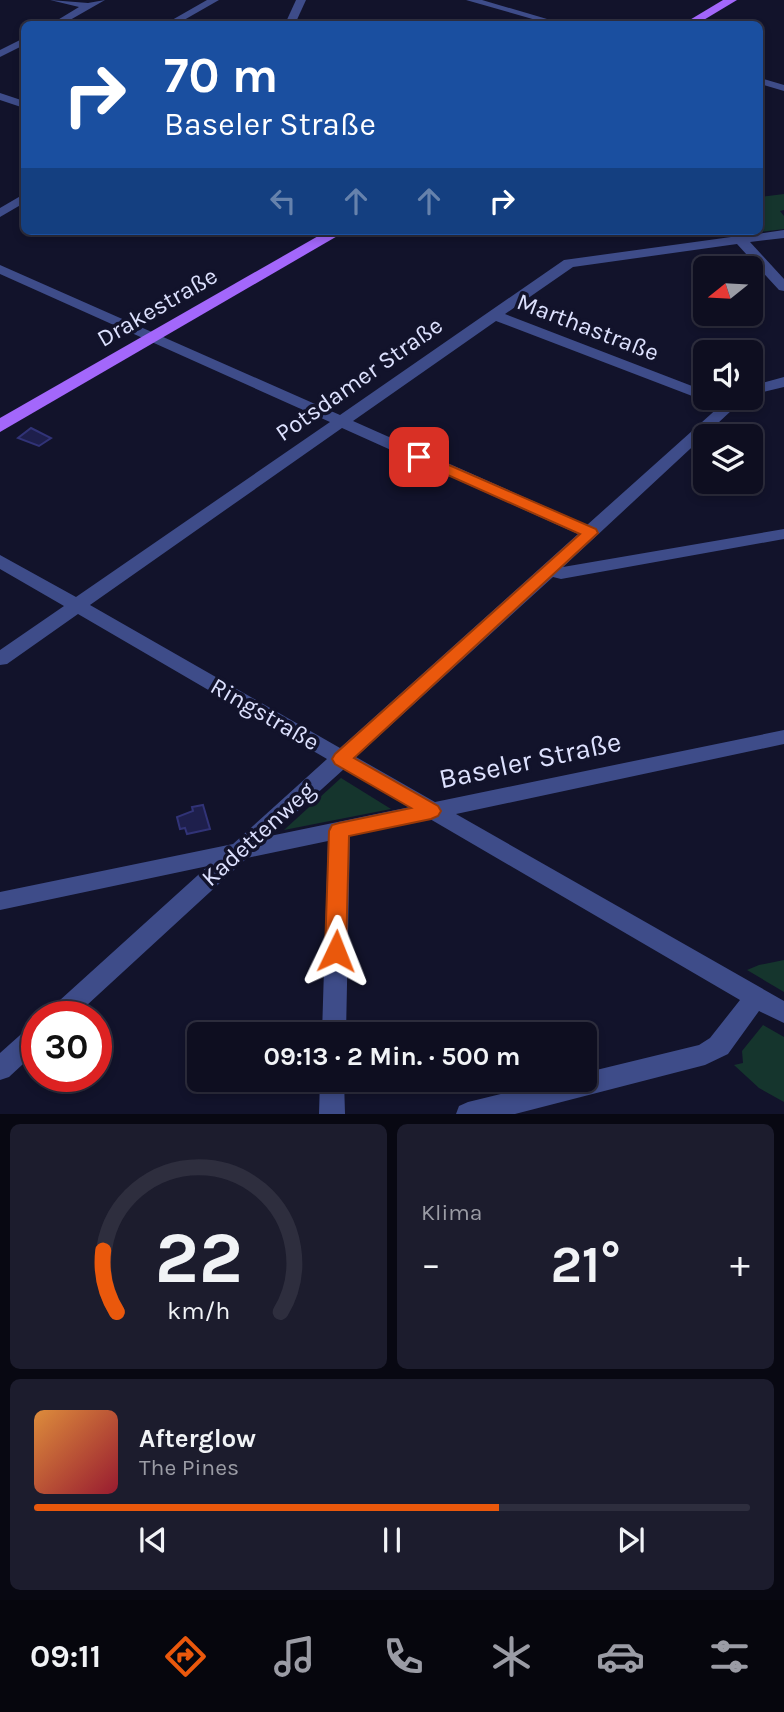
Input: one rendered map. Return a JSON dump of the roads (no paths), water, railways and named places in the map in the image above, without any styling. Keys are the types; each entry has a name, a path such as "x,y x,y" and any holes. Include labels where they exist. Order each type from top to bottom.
{"main road":[{"path":"694,21 732,0"},
{"path":"709,21 746,0"},
{"name":"Drakestraße","path":"0,426 331,235"}],"street":[{"path":"55,0 89,6"},
{"path":"61,21 100,0"},
{"path":"176,21 214,0"},
{"path":"291,21 301,0"},
{"path":"471,0 548,21"},
{"path":"0,54 21,43"},
{"path":"763,82 784,88"},
{"path":"0,96 21,104"},
{"path":"0,213 21,200"},
{"name":"Potsdamer Straße","path":"763,235 784,234"},
{"name":"Potsdamer Straße","path":"0,659 569,263 736,236 760,235"},
{"path":"736,236 784,287"},
{"path":"0,269 590,533"},
{"name":"Marthastraße","path":"494,315 693,390"},
{"path":"763,388 784,382"},
{"name":"Kadettenweg","path":"75,1001 724,410"},
{"path":"549,570 561,573 784,534"},
{"name":"Ringstraße","path":"0,561 784,1013"},
{"name":"Baseler Straße","path":"0,901 784,737"},
{"path":"334,1022 339,831"},
{"path":"468,1114 705,1054 719,1046 756,997"},
{"path":"0,1069 21,1050"},
{"path":"331,1114 332,1092"}]}
